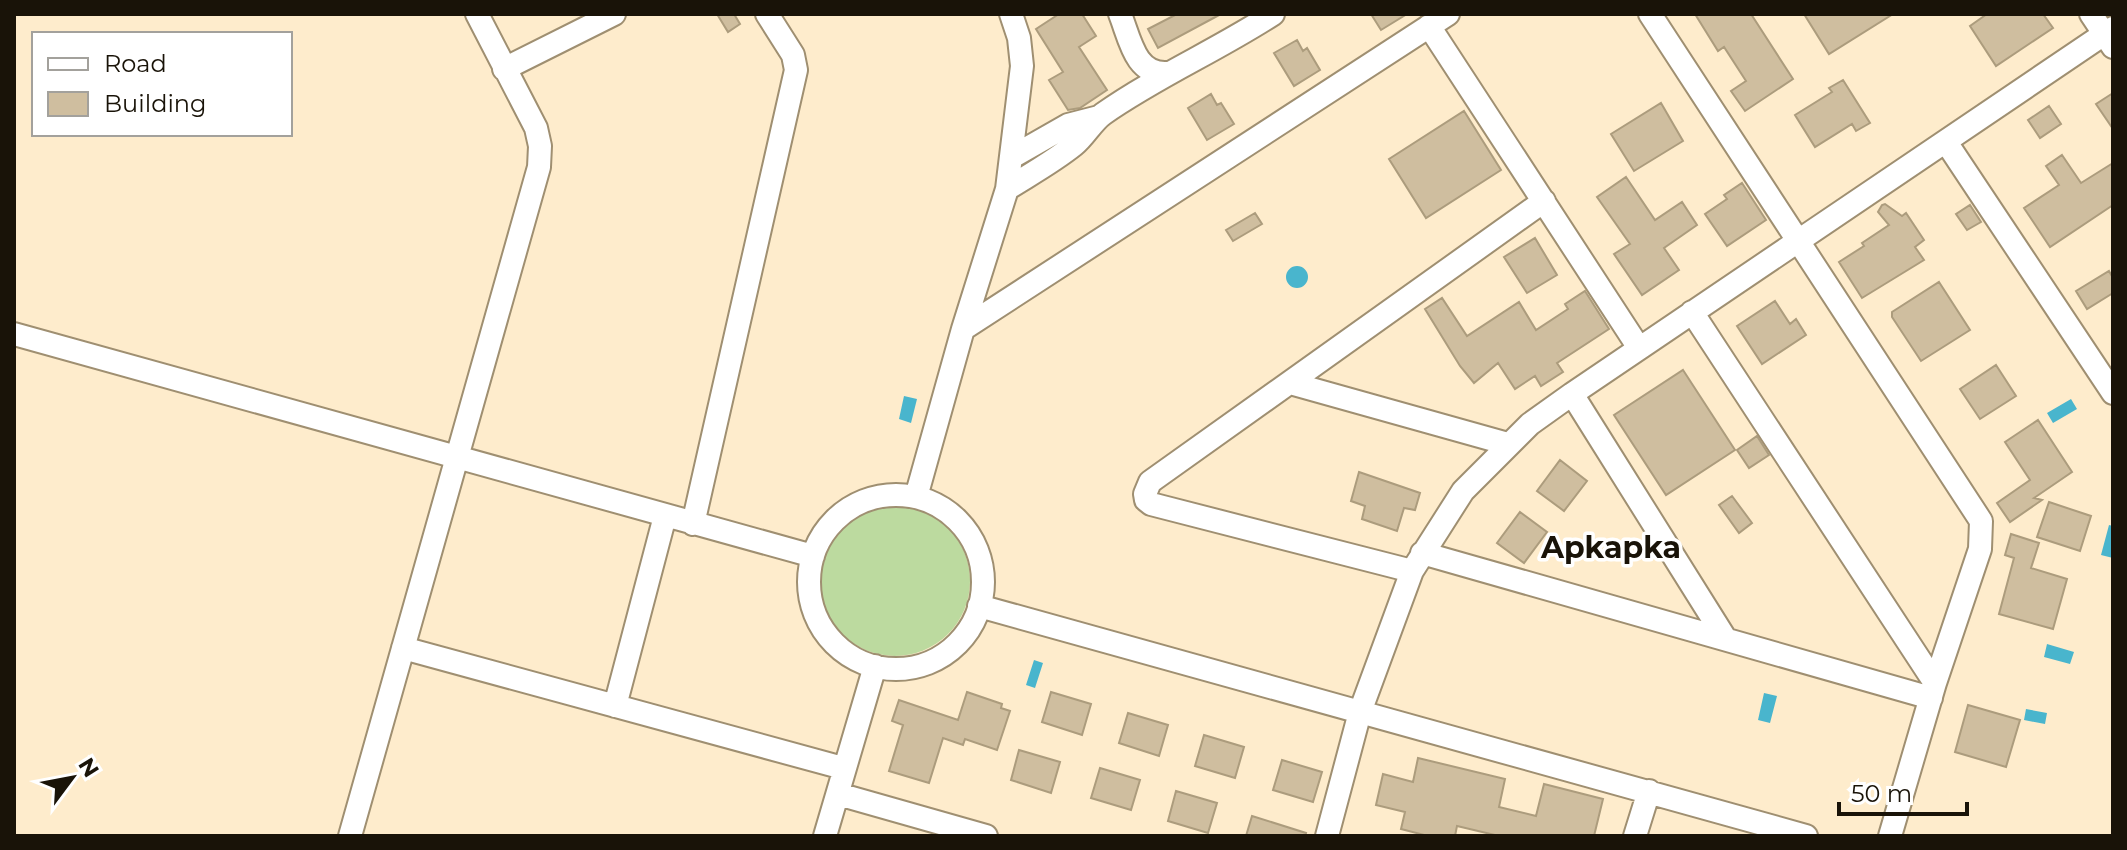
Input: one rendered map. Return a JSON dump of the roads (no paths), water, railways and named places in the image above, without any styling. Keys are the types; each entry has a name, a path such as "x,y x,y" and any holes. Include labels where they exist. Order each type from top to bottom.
{"street":[{"path":"350,836 539,167 540,146 536,128 477,14"},
{"path":"504,69 614,14"},
{"path":"693,524 796,70 793,55 767,14"},
{"path":"916,497 963,329 1007,189 1022,66 1019,38 1011,14"},
{"path":"1120,14 1136,57 1144,67 1157,73 1167,73"},
{"path":"1012,157 1068,125 1099,117 1241,24 1273,14"},
{"path":"1650,14 1981,521 1980,549 1933,690 1890,836"},
{"path":"1327,836 1360,712 1417,562 1463,491 1530,424 1572,394 1946,142 2110,36 2091,14"},
{"path":"963,329 1439,20 1544,201 1639,348"},
{"path":"1007,189 1064,152 1099,117"},
{"path":"1946,142 2113,393"},
{"path":"1544,201 1150,482 1146,500 1177,512 1417,562 1933,690"},
{"path":"1692,312 1933,690"},
{"path":"14,334 813,556"},
{"path":"1290,383 1508,444"},
{"path":"1572,394 1725,638"},
{"path":"885,495 916,497 930,502 955,519 973,543 982,572 979,606 959,642 935,660 906,668 875,666 836,645 818,620 809,591 813,556 832,521 857,504 885,495"},
{"path":"615,706 665,516"},
{"path":"979,606 1806,836"},
{"path":"403,648 843,768"},
{"path":"825,836 875,666"},
{"path":"1635,836 1649,791"},
{"path":"838,794 986,836"}],"water":[{"path":"1293,266 1301,266 1308,277 1301,288 1293,288 1286,281 1286,273"},
{"path":"904,396 917,399 911,423 899,419"},
{"path":"2071,399 2077,409 2053,423 2047,413"},
{"path":"2109,525 2113,526 2113,558 2101,555"},
{"path":"2047,644 2074,652 2070,664 2044,657"},
{"path":"1034,660 1043,663 1035,688 1026,685"},
{"path":"1764,693 1777,696 1770,723 1758,720"},
{"path":"2026,709 2047,713 2045,724 2024,720"}],"district":[{"name":"Apkapka","path":"1611,547"}]}
